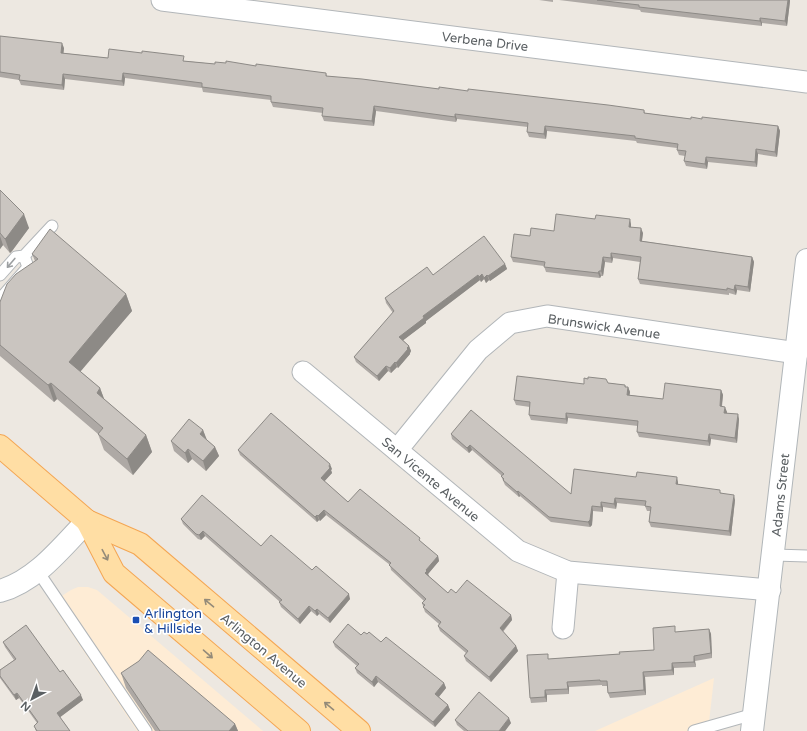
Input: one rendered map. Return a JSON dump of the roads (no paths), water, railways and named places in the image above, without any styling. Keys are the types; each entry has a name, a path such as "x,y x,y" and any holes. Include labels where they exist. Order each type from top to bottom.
{"main road":[{"name":"Adams Street","path":"753,722 774,555 802,354 807,260"},
{"name":"Arlington Avenue","path":"0,446 87,521 140,544 359,731"},
{"name":"Arlington Avenue","path":"87,521 114,573 292,729"},
{"path":"0,591 11,588 37,570 54,556 87,521"}],"street":[{"name":"Verbena Drive","path":"162,0 807,82"},
{"name":"Brunswick Avenue","path":"397,450 478,350 510,323 547,316 802,354"},
{"name":"San Vicente Avenue","path":"303,372 518,551 568,572 770,590"},
{"path":"562,628 568,572"}],"lane":[{"path":"0,276 16,257 24,256 52,226"},
{"path":"0,298 28,267 24,256"},
{"path":"774,555 807,556"},
{"path":"37,570 146,731"},
{"path":"694,731 753,722"}],"place":[{"name":"Arlington & Hillside","path":"136,620"}]}
